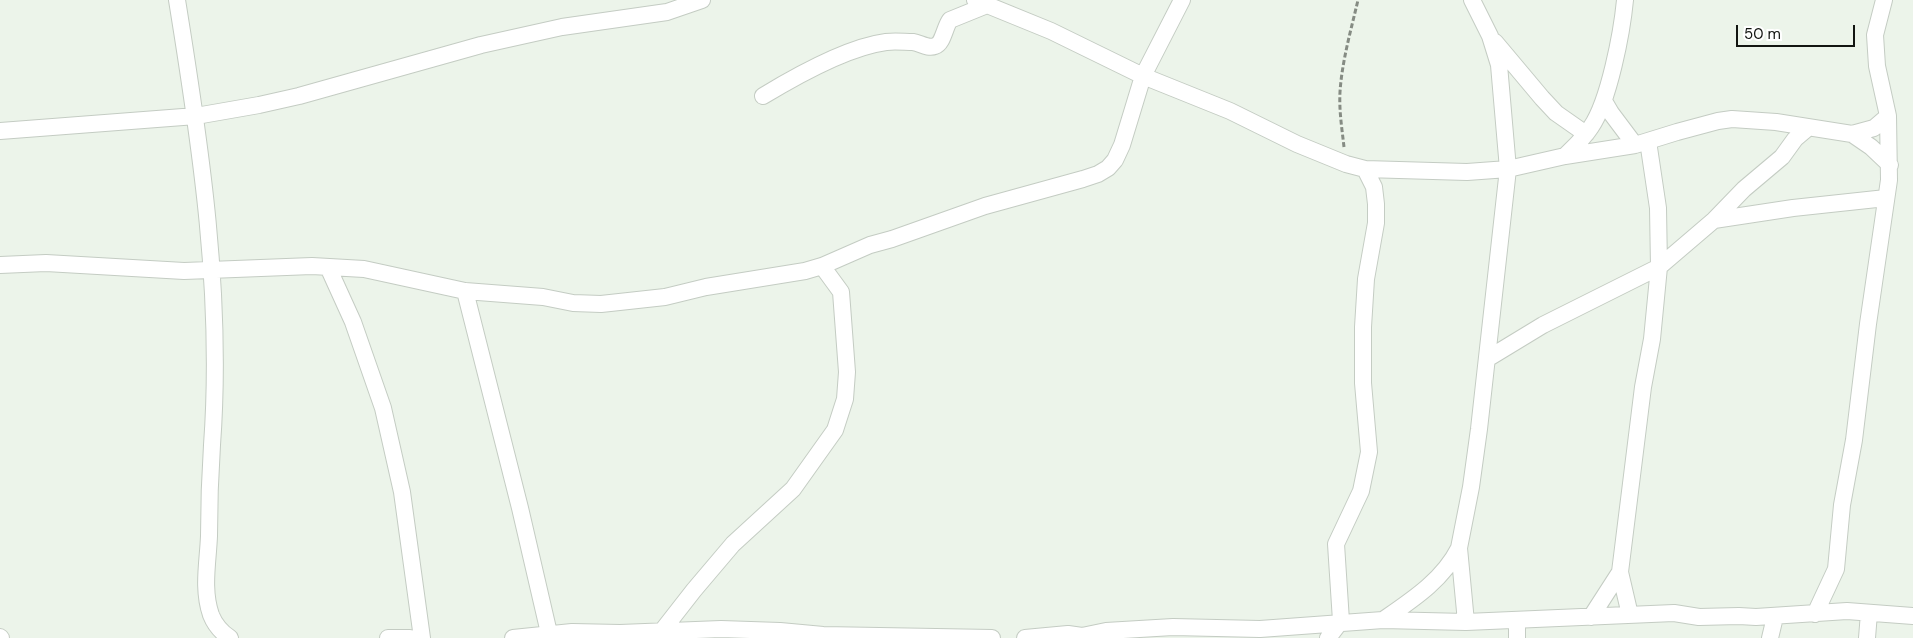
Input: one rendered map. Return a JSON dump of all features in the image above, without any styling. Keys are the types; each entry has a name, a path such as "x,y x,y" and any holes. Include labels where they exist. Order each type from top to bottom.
{"street":[{"path":"178,0 196,116 210,242 214,302 215,393 209,488 206,585 211,615 217,627 230,638"},
{"path":"0,131 196,116 299,96 489,43 562,27 667,12 702,0"},
{"path":"0,265 46,263 184,271 276,267 364,269 466,291 543,297 573,304 601,304 665,297 706,287 805,271 822,266 870,245 985,206 1098,174 1108,168 1115,160 1122,145 1144,76 1182,0"},
{"path":"1466,622 1459,548 1471,487 1508,169 1499,66 1490,36 1472,0"},
{"path":"1565,156 1593,126 1604,101 1623,21 1625,0"},
{"path":"1815,614 1836,569 1842,505 1856,430 1868,324 1890,165 1888,116 1877,66 1875,35 1884,0"},
{"path":"763,96 797,76 862,47 887,42 915,42 928,47 935,47 940,43 950,20 981,2 1051,31 1144,76 1230,111 1297,144 1346,164 1365,169 1467,172 1508,169 1565,156 1642,143 1677,132 1732,119 1776,122 1852,134 1874,128 1888,116"},
{"path":"1490,36 1546,103 1556,113 1586,134"},
{"path":"1604,101 1611,113 1642,143 1658,208 1659,267 1652,339 1643,387 1620,572 1630,616"},
{"path":"1487,359 1543,325 1659,267 1714,220 1744,189 1782,157 1794,139 1808,128"},
{"path":"1852,134 1871,147 1890,165"},
{"path":"1328,638 1341,621 1336,544 1361,491 1370,452 1363,383 1363,327 1366,279 1376,223 1376,204 1374,187 1365,169"},
{"path":"1714,220 1793,208 1886,198"},
{"path":"662,631 733,544 793,489 835,430 845,399 847,372 841,292 822,266"},
{"path":"328,268 354,322 383,408 402,492 422,638"},
{"path":"466,291 549,634"},
{"path":"1383,620 1423,591 1439,576 1459,548"},
{"path":"1591,617 1620,572"},
{"path":"1025,638 1068,634 1083,637 1106,631 1159,633 1260,629 1341,621 1466,622 1674,613 1699,617 1775,617 1848,611 1913,616"},
{"path":"1867,638 1869,613"},
{"path":"1770,638 1775,617"},
{"path":"1517,638 1518,620"},
{"path":"513,638 549,634 662,631 823,636 992,638"},
{"path":"390,638 410,638"}],"path":[{"path":"1346,164 1340,115 1340,92 1346,52 1358,0"}]}
